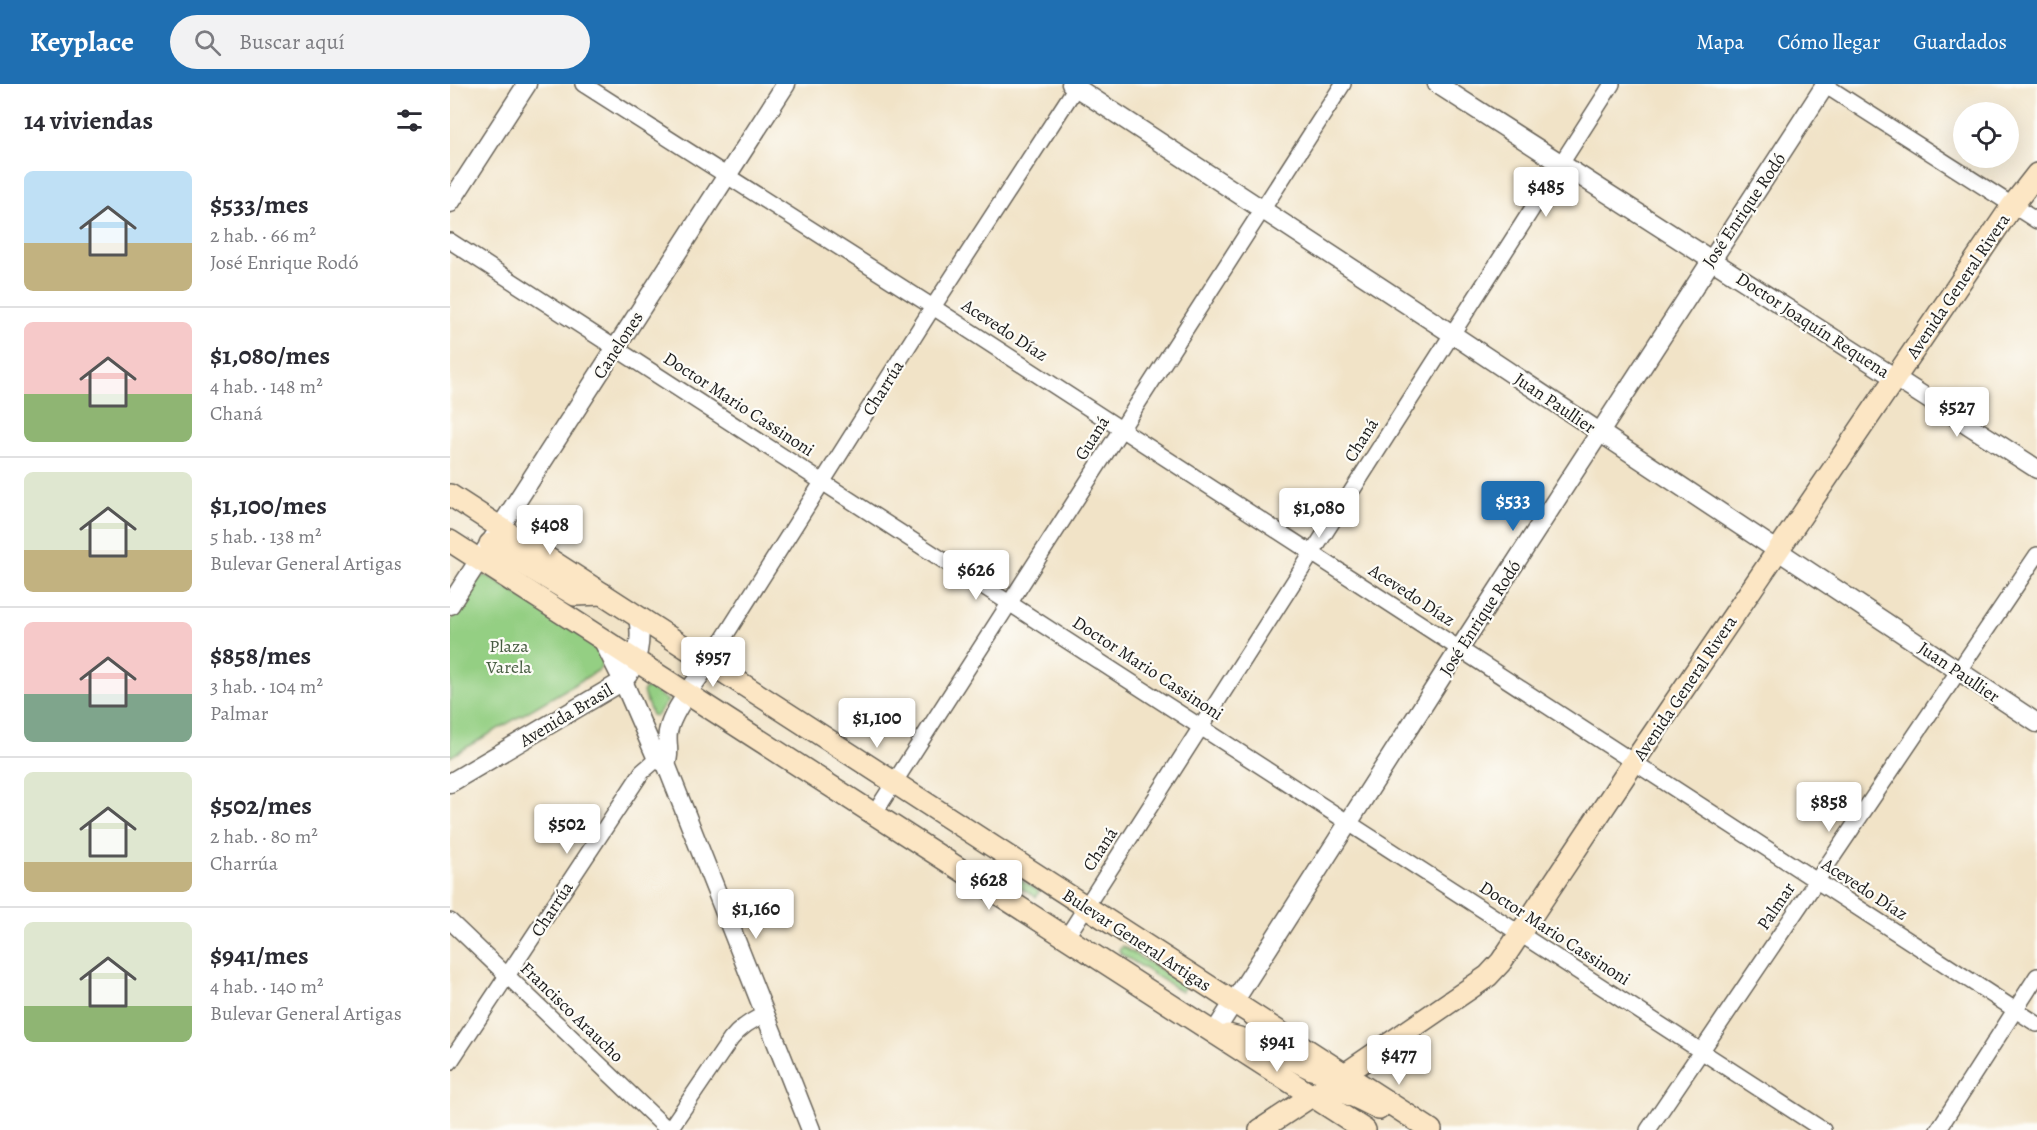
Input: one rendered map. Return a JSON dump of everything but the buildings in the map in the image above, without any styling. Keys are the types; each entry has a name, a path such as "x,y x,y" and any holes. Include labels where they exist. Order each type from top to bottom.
{"main road":[{"name":"Avenida General Rivera","path":"1260,1130 1488,976 1501,962 1634,762 2012,206 2037,174"},
{"name":"Bulevar General Artigas","path":"450,495 490,544 601,638 1365,1130"},
{"name":"Bulevar General Artigas","path":"450,541 490,544 575,595 603,594 1431,1130"},
{"path":"1214,1032 1262,1044 1320,1071 1345,1074"},
{"path":"1311,1096 1327,1090 1345,1093 1380,1109 1415,1130"}],"street":[{"path":"450,204 527,84"},
{"name":"Acevedo Díaz","path":"583,84 933,307 2037,1024"},
{"name":"Canelones","path":"450,605 786,84"},
{"name":"Guaná","path":"874,814 1343,84"},
{"name":"Doctor Joaquín Requena","path":"1437,84 2037,469"},
{"name":"Chaná","path":"1066,938 1612,84"},
{"name":"Juan Paullier","path":"1075,85 2037,723"},
{"name":"Charrúa","path":"450,1062 642,772 662,762 670,754 668,731 677,711 1075,85"},
{"path":"1825,85 2037,222"},
{"name":"José Enrique Rodó","path":"1214,1032 1711,260 1762,186 1825,85"},
{"name":"Doctor Mario Cassinoni","path":"450,241 1823,1130"},
{"name":"Palmar","path":"1648,1130 2037,555"},
{"name":"Avenida Brasil","path":"450,783 623,681 636,659 640,633 638,617"},
{"path":"601,638 662,762 766,1014 811,1130"},
{"name":"Francisco Araucho","path":"450,921 669,1130"},
{"path":"1938,1130 2037,976"},
{"path":"669,1130 731,1039 751,1020 766,1014"}],"green space":[{"name":"Plaza Varela","path":"488,576 600,647 604,661 599,670 450,757 450,622 476,580"},
{"path":"650,688 668,701 656,716 652,715 643,692"},
{"path":"996,865 1036,889 1039,892 1036,897 995,872 993,870"},
{"path":"1122,946 1183,984 1185,987 1182,992 1121,954 1119,951"}]}
